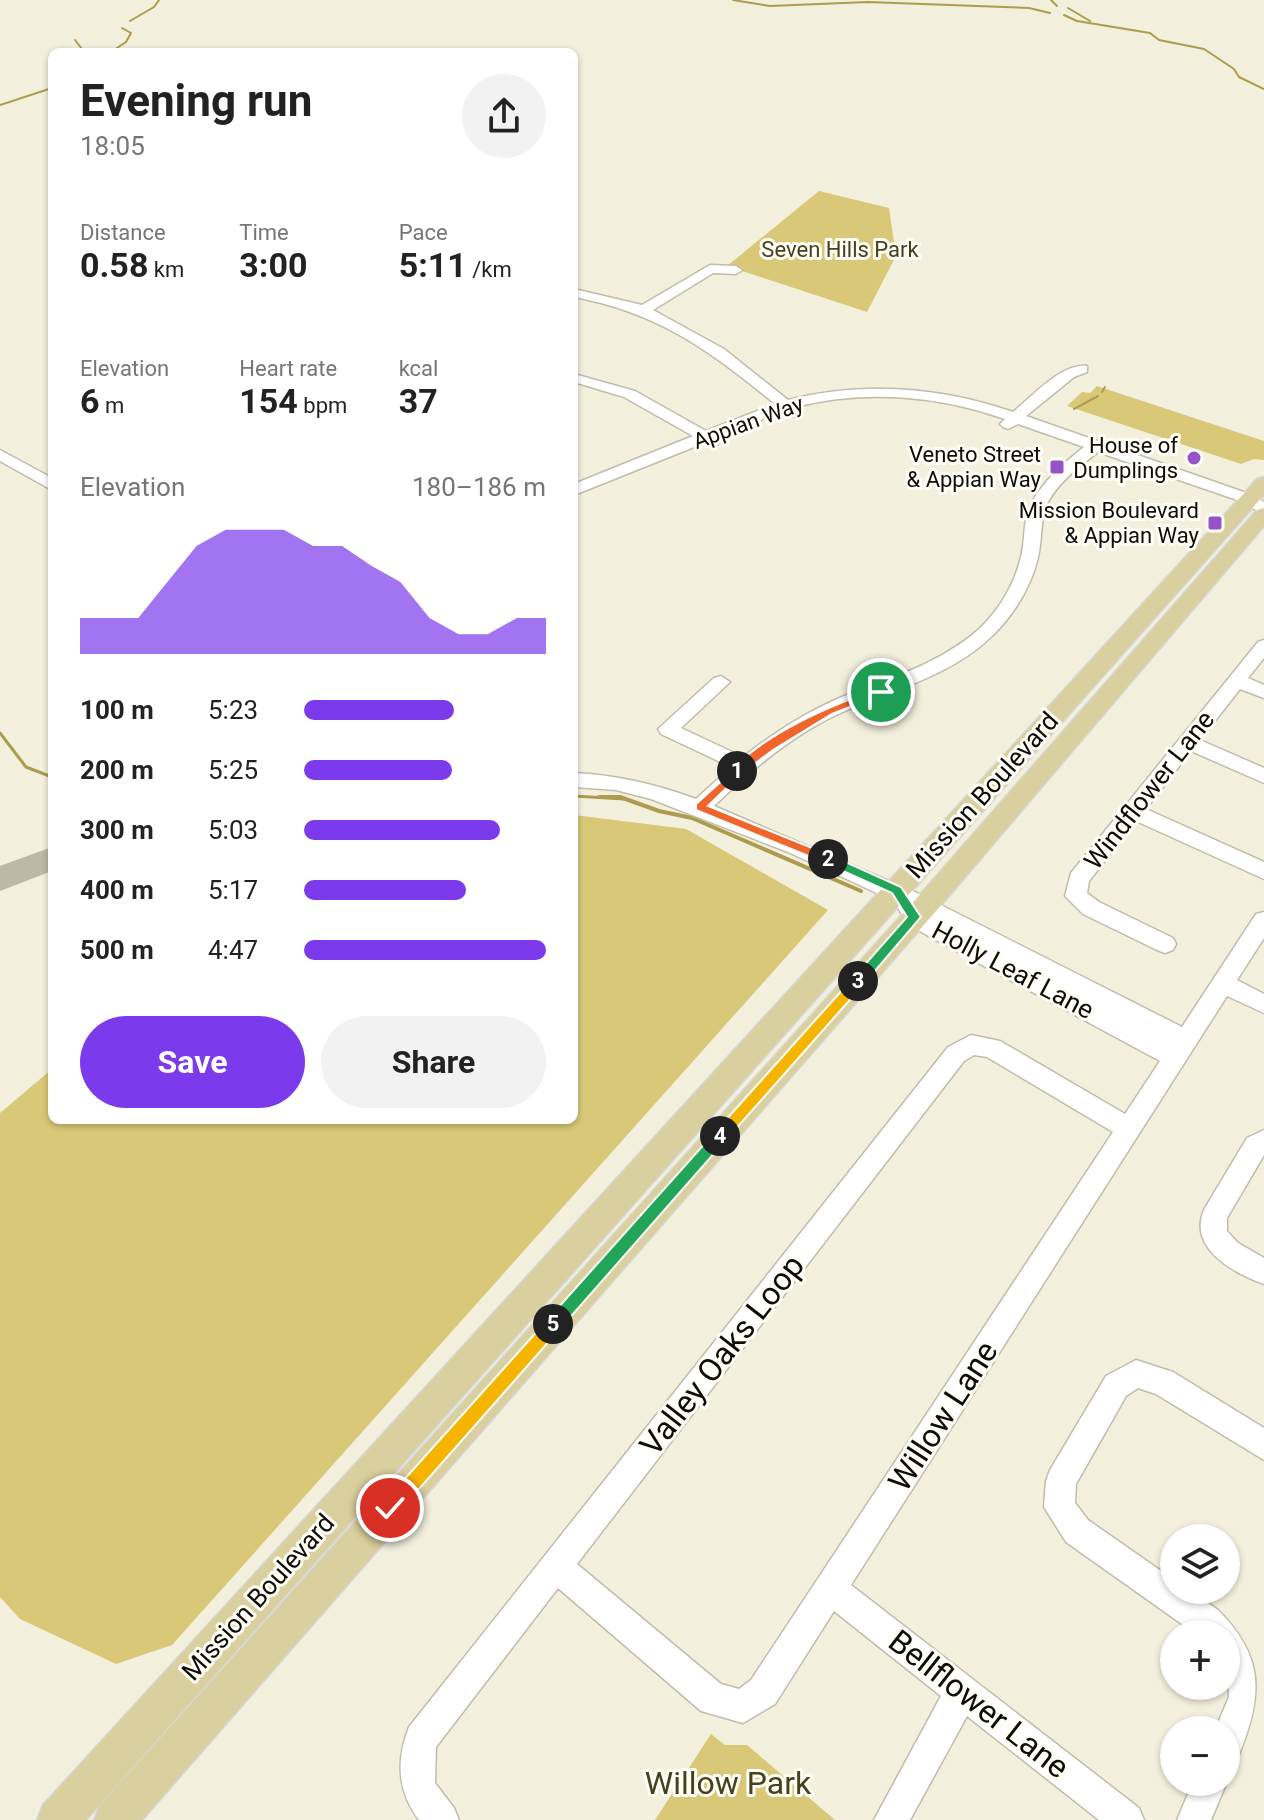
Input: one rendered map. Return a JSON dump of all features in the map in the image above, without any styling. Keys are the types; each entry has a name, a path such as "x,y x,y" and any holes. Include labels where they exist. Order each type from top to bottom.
{"main road":[{"name":"Mission Boulevard","path":"58,1820 896,890 1258,504"},
{"name":"Mission Boulevard","path":"115,1820 920,911 1258,504"}],"street":[{"path":"643,310 710,269 736,270"},
{"path":"578,294 643,310 695,333 790,409"},
{"path":"1010,421 1069,374 1082,369"},
{"path":"578,379 610,385 639,396 711,441"},
{"name":"Appian Way","path":"578,489 790,409 897,401 1010,421 1258,504"},
{"path":"0,440 48,465"},
{"name":"Appian Way","path":"578,502 711,441"},
{"path":"700,807 743,765 828,711 911,681 943,664 986,633 1017,595 1031,549 1035,513 1049,489 1091,449"},
{"path":"0,455 48,483"},
{"name":"Windflower Lane","path":"1165,944 1091,908 1076,896 1079,879 1264,646"},
{"path":"1236,680 1264,692"},
{"path":"721,682 668,729 743,765"},
{"path":"1187,742 1264,776"},
{"path":"578,780 609,782 660,793 774,835 896,890"},
{"path":"1133,811 1264,871"},
{"name":"Holly Leaf Lane","path":"896,890 920,911 1182,1050"},
{"name":"Willow Lane","path":"557,1567 713,1699 743,1706 763,1692 1225,985 1264,920"},
{"path":"1225,985 1264,1004"},
{"name":"Valley Oaks Loop","path":"442,1820 421,1799 414,1767 421,1739 956,1054 971,1045 992,1048 1129,1129"},
{"path":"1264,1141 1256,1146 1214,1216 1214,1235 1229,1252 1264,1272"},
{"path":"1204,1620 1077,1531 1059,1507 1061,1481 1116,1386 1136,1374 1163,1382 1264,1445"},
{"name":"Bellflower Lane","path":"831,1589 1127,1820"},
{"path":"1238,1716 1246,1697 1246,1663 1240,1655"},
{"path":"891,1820 963,1689"},
{"path":"1194,1820 1204,1796"}],"green space":[{"name":"Seven Hills Park","path":"819,191 889,208 896,256 867,312 727,266"},
{"path":"1097,386 1264,441 1264,460 1254,459 1241,464 1067,406 1082,392 1090,393"},
{"path":"578,816 686,829 828,910 172,1645 116,1664 20,1619 0,1597 0,1113 48,1072 48,1124 578,1124"},
{"name":"Willow Park","path":"711,1734 725,1745 747,1745 835,1820 655,1820"}],"building":[{"path":"48,848 48,873 0,891 0,866"}],"waterway":[{"path":"130,21 154,7 159,0"},
{"path":"733,0 770,6 868,2 1029,8 1050,13"},
{"path":"1051,0 1057,6"},
{"path":"1068,8 1090,21"},
{"path":"1064,15 1077,21 1150,33 1159,40 1204,49 1234,69 1239,77 1264,89"},
{"path":"117,48 126,42 131,33 122,28"},
{"path":"75,40 81,48"},
{"path":"0,105 48,89"},
{"path":"1102,392 1105,387"},
{"path":"1074,409 1098,396"},
{"path":"0,733 26,767 48,775"},
{"path":"578,796 624,799"},
{"path":"599,797 620,797 659,811 692,818 861,891"}],"place":[{"name":"House of Dumplings","path":"1194,458"},
{"name":"Veneto Street & Appian Way","path":"1057,467"},
{"name":"Mission Boulevard & Appian Way","path":"1215,523"}],"route":[{"path":"390,1508 915,917 896,890 881,882 774,835 700,807 743,765 769,747 828,711 881,692"}]}
